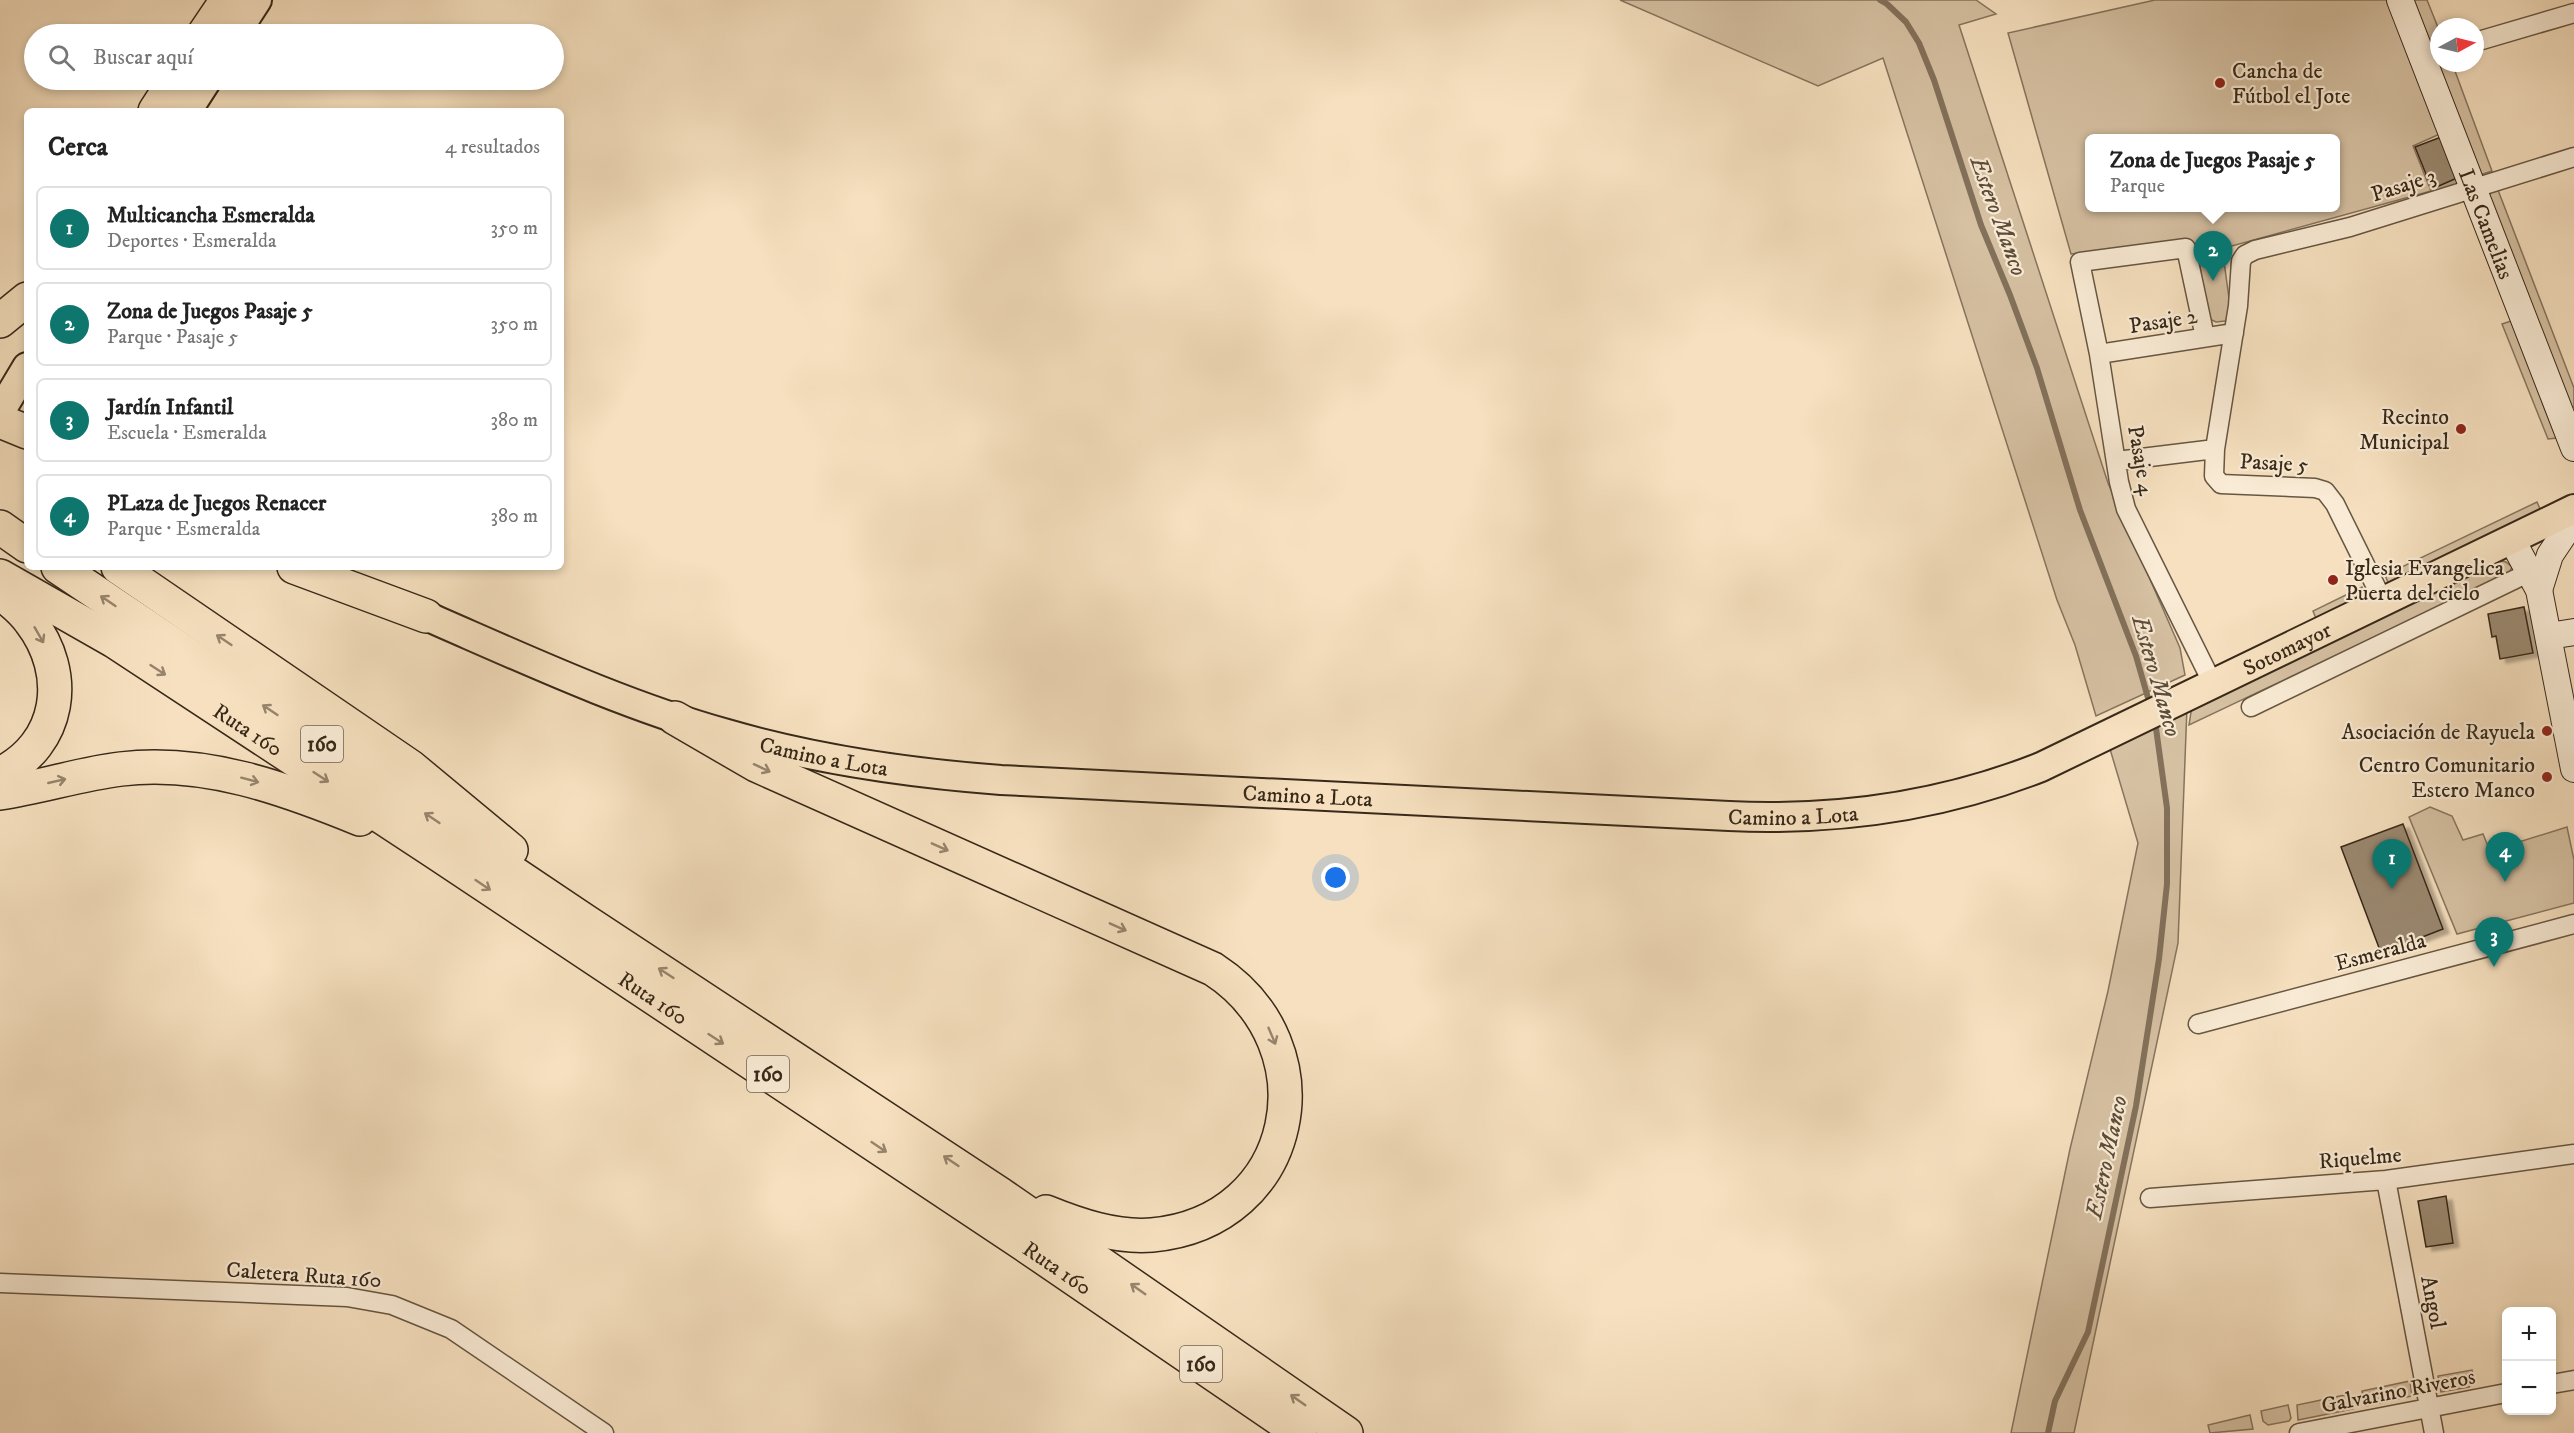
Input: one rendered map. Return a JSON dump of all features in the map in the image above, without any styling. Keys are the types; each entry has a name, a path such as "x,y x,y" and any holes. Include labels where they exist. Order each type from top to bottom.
{"highway":[{"path":"211,24 227,0"},
{"path":"157,108 169,90"},
{"path":"0,321 24,301"},
{"path":"0,421 24,431"},
{"path":"0,442 24,452"},
{"path":"0,527 24,544"},
{"name":"Ruta 160","path":"62,570 585,921 1000,1194 1346,1433"},
{"path":"122,570 411,768 502,841 585,921"},
{"path":"302,570 426,616"},
{"path":"339,570 426,616"},
{"name":"Ruta 160","path":"0,576 114,641 435,852 1032,1249 1300,1433"},
{"path":"0,592 20,610 38,632 51,662 55,696 50,720 39,743 22,762 0,774"},
{"path":"675,718 756,765 1213,969 1242,991 1264,1018 1275,1042 1282,1067 1284,1099 1281,1131 1275,1151 1258,1180 1240,1199 1220,1214 1169,1233 1132,1235 1081,1224 1000,1194"},
{"path":"0,793 123,769 204,770 264,784 297,795 435,852"}],"main road":[{"path":"241,24 256,0"},
{"path":"189,108 201,90"},
{"path":"0,412 24,372"},
{"name":"Sotomayor","path":"2203,689 2574,509"},
{"name":"Camino a Lota","path":"426,616 572,679 675,718 727,734 822,757 945,776 1766,818 1840,816 1879,811 1914,806 1975,791 2041,767 2203,689"}],"street":[{"name":"Las Camelias","path":"2400,0 2430,55"},
{"path":"2484,39 2574,13"},
{"name":"Las Camelias","path":"2435,72 2471,188 2571,434"},
{"name":"Pasaje 3","path":"2245,255 2255,250 2350,226 2574,157"},
{"name":"Pasaje 4","path":"2203,689 2126,509 2119,482 2099,354 2080,262 2186,248 2205,338"},
{"name":"Pasaje 5","path":"2245,255 2239,268 2238,306 2215,449 2214,476 2221,484 2315,488 2331,497 2384,603"},
{"name":"Pasaje 2","path":"2099,354 2234,333"},
{"path":"2117,461 2215,449"},
{"path":"2534,581 2574,519"},
{"path":"2512,540 2534,581 2549,636 2574,769"},
{"name":"Sotomayor","path":"2251,707 2534,581"},
{"path":"2549,636 2574,632"},
{"name":"Esmeralda","path":"2198,1024 2574,924"},
{"name":"Riquelme","path":"2150,1198 2386,1180 2574,1154"},
{"name":"Angol","path":"2386,1180 2434,1433"},
{"name":"Caletera Ruta 160","path":"0,1283 347,1297 392,1305 451,1329 604,1433"},
{"path":"2556,1383 2574,1380"},
{"name":"Galvarino Riveros","path":"2299,1433 2502,1394"}],"shaded area":[{"path":"1620,0 1976,0 1996,14 1959,25 2108,483 2180,648 2185,675 2096,716 2075,645 2057,600 1883,58 1818,86"},
{"name":"Cancha de Fútbol el Jote","path":"2155,0 2390,0 2442,133 2413,146 2431,191 2192,257 2189,243 2071,254 2008,33"},
{"path":"2413,0 2427,0 2434,18 2430,18 2430,43"},
{"path":"2441,72 2455,72 2492,171 2480,175"},
{"path":"2498,190 2574,388 2574,407 2568,409 2483,195"},
{"path":"2223,254 2231,313 2225,321 2216,322 2210,319 2198,259"},
{"path":"2514,320 2557,438 2548,439 2502,324"},
{"path":"2537,502 2541,511 2389,585 2385,575"},
{"path":"2498,560 2512,567 2509,573 2189,725 2192,706"},
{"path":"2362,587 2366,596 2317,621 2313,611"},
{"path":"2187,707 2178,943 2074,1433 2011,1433 2070,1149 2108,991 2138,843 2110,749"},
{"path":"2430,807 2452,816 2463,840 2483,834 2490,851 2567,827 2574,860 2574,903 2457,934 2409,817"},
{"path":"2472,1370 2474,1381 2469,1387 2441,1392 2438,1376"},
{"path":"2410,1381 2412,1396 2365,1406 2362,1391"},
{"path":"2350,1394 2353,1409 2298,1420 2297,1405"},
{"path":"2288,1405 2291,1418 2289,1421 2268,1425 2263,1421 2261,1411"},
{"path":"2250,1415 2253,1429 2210,1433 2208,1425"}],"building":[{"path":"2441,137 2457,178 2432,189 2415,147"},
{"path":"2524,607 2533,653 2500,659 2496,636 2492,637 2488,614"},
{"path":"2403,824 2443,929 2381,953 2341,847"},
{"path":"2446,1196 2453,1243 2426,1247 2418,1201"}],"waterway":[{"name":"Estero Manco","path":"1880,0 1906,22 1919,43 1934,80 1981,225 2037,368 2080,510 2136,656 2150,705"},
{"name":"Estero Manco","path":"2048,1433 2055,1401 2088,1332 2136,1106 2159,959 2167,884 2167,808 2155,721"}],"place":[{"name":"Cancha de Fútbol el Jote","path":"2220,83"},
{"name":"Zona de Juegos Pasaje 5","path":"2213,281"},
{"name":"Recinto Municipal","path":"2461,429"},
{"name":"Iglesia Evangelica Puerta del cielo","path":"2333,580"},
{"name":"Asociación de Rayuela","path":"2547,731"},
{"name":"Centro Comunitario Estero Manco","path":"2547,777"},
{"name":"PLaza de Juegos Renacer","path":"2505,882"},
{"name":"Multicancha Esmeralda","path":"2392,889"},
{"name":"Jardín Infantil","path":"2494,967"}]}
